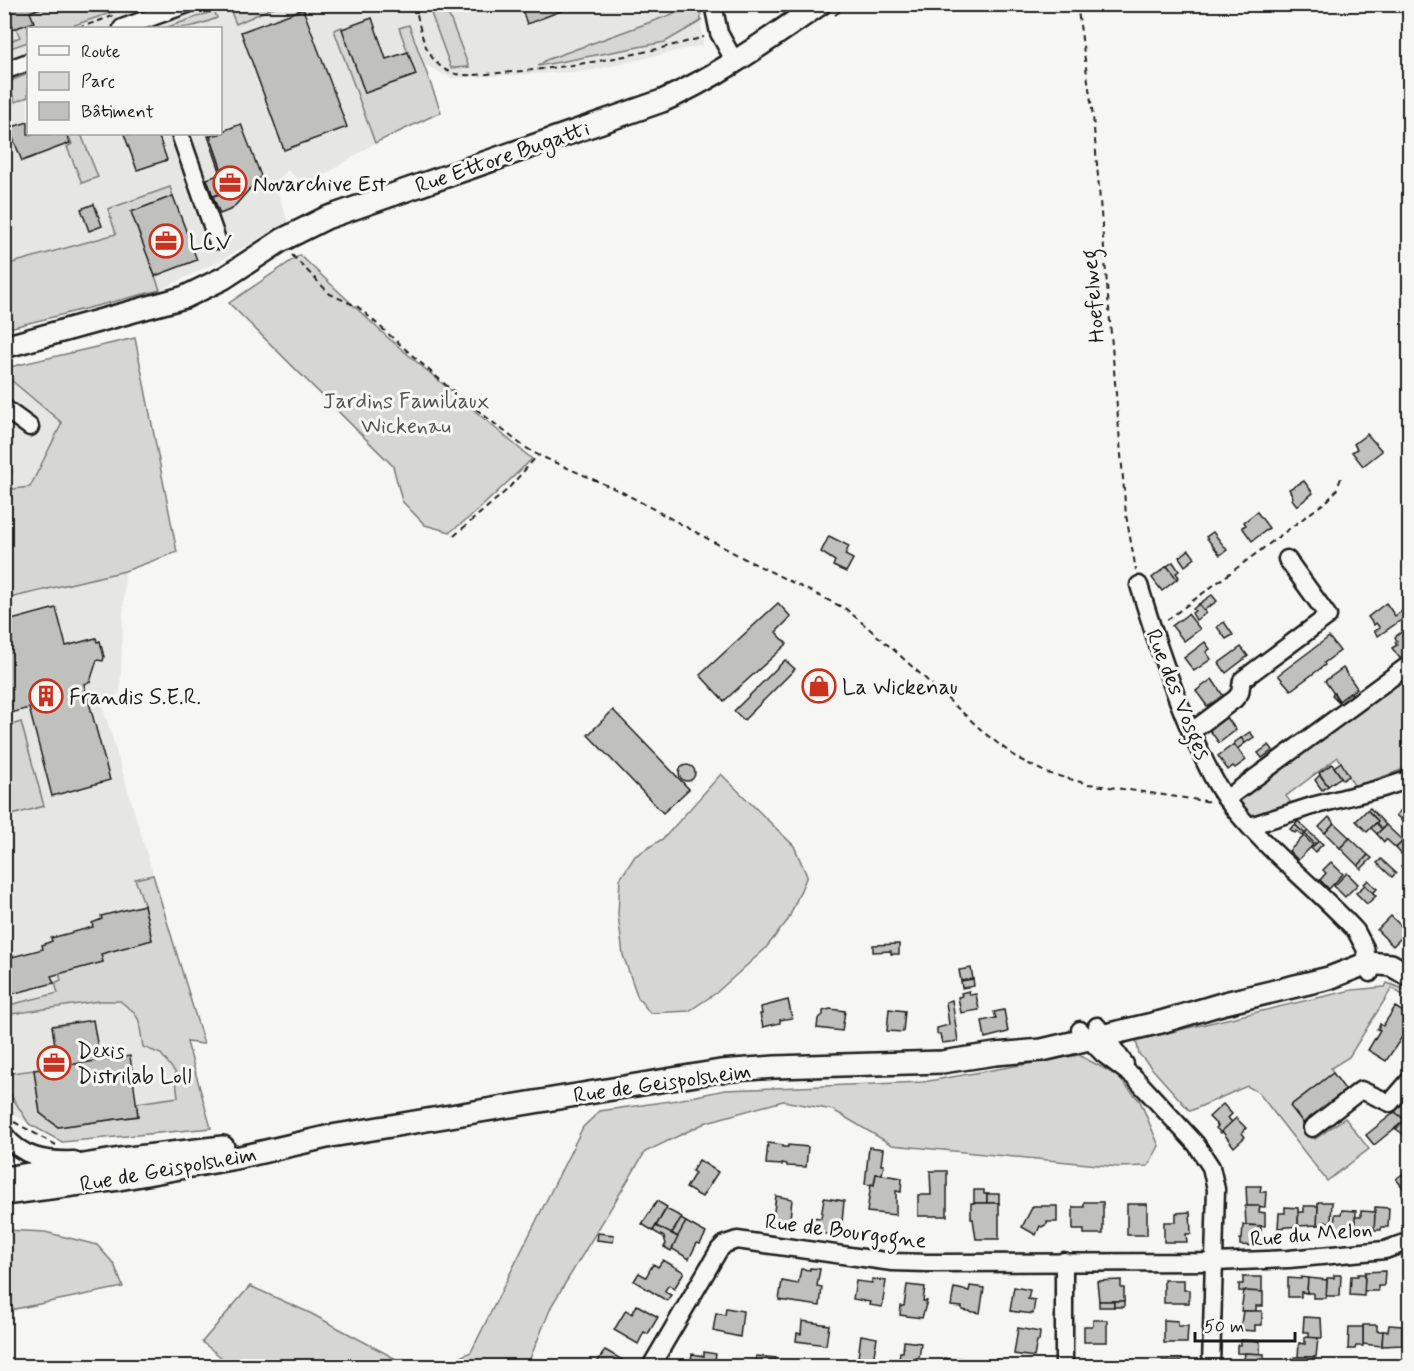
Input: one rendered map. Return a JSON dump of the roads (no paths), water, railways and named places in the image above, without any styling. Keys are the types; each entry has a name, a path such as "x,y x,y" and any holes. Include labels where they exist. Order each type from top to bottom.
{"main road":[{"name":"Rue Ettore Bugatti","path":"4,347 185,297 224,278 310,224 662,101 735,63 820,4"},
{"name":"Rue de Geispolsheim","path":"4,1194 119,1179 236,1158 331,1136 720,1071 942,1062 995,1054 1029,1042 1093,1033 1162,1011 1225,1003 1369,968"},
{"path":"1369,968 1386,974 1410,978"},
{"name":"Rue de Geispolsheim","path":"4,1178 120,1159 331,1136"}],"street":[{"path":"141,25 188,4"},
{"path":"713,4 719,33 735,63"},
{"path":"4,70 27,62"},
{"path":"180,135 217,240"},
{"path":"4,408 30,427"},
{"path":"1191,732 1235,699 1240,693 1242,680 1328,616 1287,559"},
{"name":"Rue des Vosges","path":"1139,585 1166,672 1207,766 1226,799 1250,826 1356,931 1365,948 1369,968"},
{"path":"1226,799 1410,664"},
{"path":"1250,826 1410,779"},
{"path":"1093,1033 1102,1053 1134,1077 1187,1133 1211,1167 1216,1189 1211,1366"},
{"path":"1312,1128 1361,1090 1390,1103 1410,1080"},
{"path":"6,1128 14,1145 26,1153 44,1159 120,1159"},
{"name":"Rue de Bourgogne","path":"651,1366 719,1250 732,1241 742,1240 892,1262 1214,1262"},
{"name":"Rue du Melon","path":"1214,1262 1289,1259 1385,1250 1410,1241"},
{"path":"1064,1262 1064,1366"}],"place":[{"name":"Novarchive Est","path":"230,183"},
{"name":"LCV","path":"166,241"},
{"name":"La Wickenau","path":"819,686"},
{"name":"Frandis S.E.R.","path":"46,696"},
{"name":"Dexis Distrilab Loll","path":"54,1063"}],"park label":[{"name":"Jardins Familiaux Wickenau","path":"406,413"}]}
